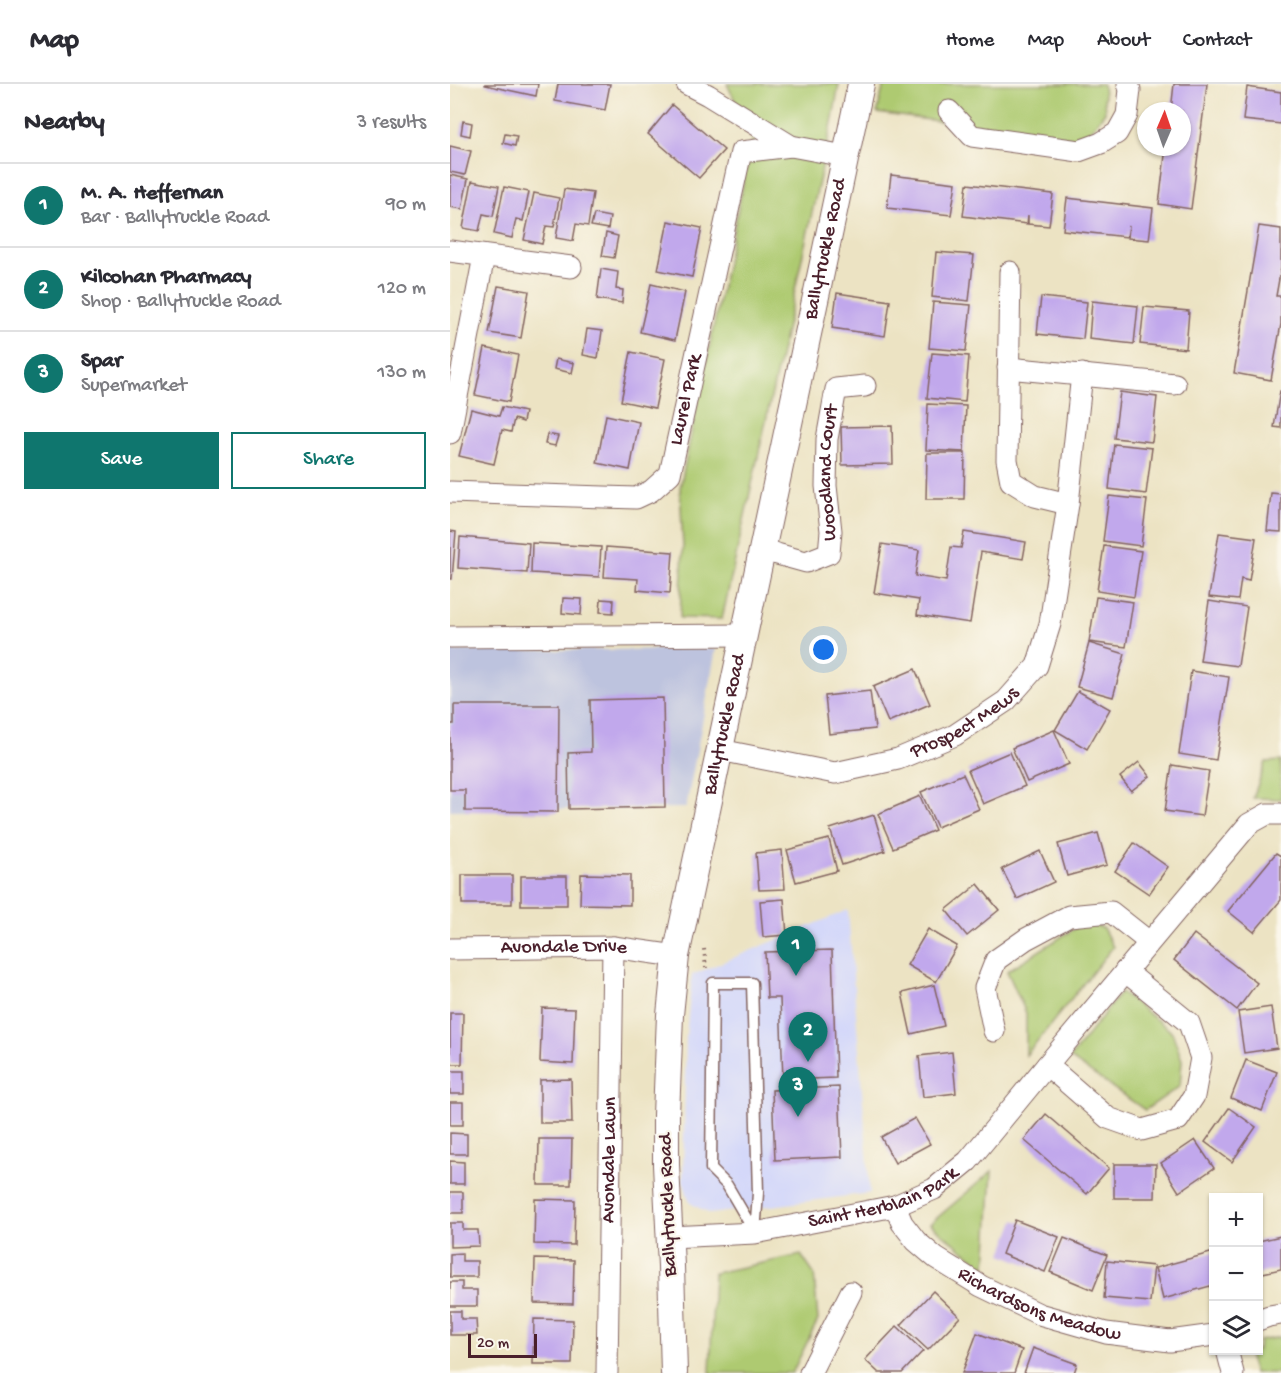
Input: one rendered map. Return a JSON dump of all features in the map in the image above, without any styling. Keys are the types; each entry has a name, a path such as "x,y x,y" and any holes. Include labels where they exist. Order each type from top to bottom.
{"street":[{"name":"Laurel Park","path":"687,84 791,146"},
{"name":"Ballytruckle Road","path":"674,1373 666,1165 666,1096 676,956 861,84"},
{"path":"949,111 972,136 1079,151 1101,143 1117,133 1126,115 1130,90 1128,84"},
{"name":"Laurel Park","path":"450,492 636,498 651,491 670,474 741,152 791,146 845,156"},
{"path":"450,251 571,267"},
{"path":"450,433 484,256"},
{"path":"1010,272 1006,460 1011,481 1035,496 1068,504"},
{"path":"1008,368 1175,384"},
{"name":"Prospect Mews","path":"720,750 835,773 898,759 955,735 1006,701 1037,666 1050,624 1068,504 1082,374"},
{"name":"Woodland Court","path":"763,549 806,562 829,553 831,531 826,486 827,439 836,390 865,386"},
{"path":"450,637 745,635"},
{"name":"Saint Herblain Park","path":"670,1237 755,1233 895,1206 934,1189 968,1161 1249,824 1267,814 1281,814"},
{"path":"994,1031 986,988 996,960 1026,939 1069,916 1111,912 1149,942"},
{"name":"Avondale Drive","path":"450,949 613,947 676,956"},
{"name":"Avondale Lawn","path":"607,1373 613,947"},
{"path":"1047,1065 1108,1118 1142,1131 1178,1120 1194,1096 1201,1058 1189,1023 1125,971"},
{"name":"Richardsons Meadow","path":"895,1206 902,1223 916,1241 936,1258 981,1286 1039,1314 1106,1334 1170,1341 1209,1336"},
{"path":"810,1373 851,1292"},
{"path":"1263,1318 1281,1314"},
{"path":"1228,1355 1233,1373"}],"lane":[{"path":"713,983 752,983 758,1193 755,1233 727,1185 711,1169 713,983"}],"shaded area":[{"path":"716,649 686,808 450,810 450,651"},
{"path":"848,910 870,1193 710,1214 690,1203 683,1181 686,1037 692,975"}],"green space":[{"path":"727,84 839,84 722,619 680,618 683,547 680,488 753,137"},
{"path":"884,84 1103,84 1105,112 1083,140 877,113"},
{"path":"1281,761 1281,799 1253,798 1266,762"},
{"path":"1083,923 1103,928 1113,947 1026,1055 1026,1013 1007,971"},
{"path":"1121,992 1172,1032 1182,1060 1180,1086 1145,1110 1070,1058"},
{"path":"992,1171 986,1268 930,1224"},
{"path":"801,1255 814,1274 818,1320 792,1373 710,1373 714,1273"},
{"path":"1281,1337 1281,1373 1254,1373 1249,1355 1263,1355 1263,1340"}],"building":[{"path":"485,84 538,84 536,96"},
{"path":"558,84 610,84 605,110 555,101"},
{"path":"1174,84 1207,84 1191,209 1159,204 1165,156 1191,156 1191,102 1172,102"},
{"path":"1247,87 1281,92 1281,124 1243,120"},
{"path":"672,105 724,150 699,178 648,134"},
{"path":"463,121 472,123 470,136 461,134"},
{"path":"505,134 517,136 515,146 503,143"},
{"path":"450,146 471,151 465,175 450,172"},
{"path":"450,175 468,179 462,209 450,207"},
{"path":"891,175 956,183 951,215 887,208"},
{"path":"472,181 499,186 493,216 483,214 479,231 463,228"},
{"path":"967,184 1053,194 1049,226 1028,224 1028,215 1027,224 963,216"},
{"path":"504,187 529,192 523,221 516,219 512,238 494,234"},
{"path":"564,189 593,193 588,226 576,224 573,241 556,238"},
{"path":"534,193 559,198 554,227 546,226 542,244 524,240"},
{"path":"1067,198 1153,208 1149,240 1128,238 1129,226 1127,237 1063,230"},
{"path":"594,214 610,217 608,229 591,226"},
{"path":"668,221 702,228 692,277 658,270"},
{"path":"1259,226 1281,229 1281,268 1276,296 1281,296 1281,324 1271,380 1234,373"},
{"path":"606,233 618,236 614,258 602,256"},
{"path":"936,252 974,255 969,301 932,297"},
{"path":"601,269 618,272 616,289 623,290 622,303 597,299"},
{"path":"651,284 685,292 675,340 640,332"},
{"path":"498,286 529,291 521,338 489,333"},
{"path":"837,293 890,301 885,336 832,328"},
{"path":"1041,297 1087,302 1083,339 1037,334"},
{"path":"1092,301 1138,306 1134,344 1089,339"},
{"path":"933,302 971,305 966,351 929,348"},
{"path":"1144,307 1189,311 1186,349 1140,344"},
{"path":"587,329 602,331 598,358 583,355"},
{"path":"485,348 518,355 509,402 475,395"},
{"path":"631,352 665,359 655,408 621,401"},
{"path":"932,353 969,356 965,402 927,398"},
{"path":"556,359 574,363 572,373 554,369"},
{"path":"1281,391 1281,428 1274,427"},
{"path":"1120,392 1157,397 1152,442 1114,438"},
{"path":"928,404 966,406 964,452 926,450"},
{"path":"502,407 525,412 523,422 514,419 511,432 502,430 494,464 459,456 471,409 499,416"},
{"path":"606,415 639,422 630,470 597,463"},
{"path":"892,426 893,464 842,465 841,427"},
{"path":"547,434 558,436 555,446 545,444"},
{"path":"1114,444 1152,448 1146,494 1109,489"},
{"path":"927,453 965,453 964,499 926,499"},
{"path":"1271,493 1281,494 1281,532 1267,531"},
{"path":"1109,496 1147,500 1141,546 1103,541"},
{"path":"450,531 456,532 452,579 450,579"},
{"path":"964,532 1026,542 1023,559 981,552 970,623 917,615 919,600 874,593 882,544 919,550 915,576 946,581 951,547 961,548"},
{"path":"1219,533 1256,538 1249,581 1241,579 1238,600 1209,597"},
{"path":"460,537 529,543 527,573 458,568"},
{"path":"532,543 601,547 599,577 531,573"},
{"path":"1104,546 1141,551 1134,597 1097,591"},
{"path":"606,547 673,552 670,593 637,590 638,579 604,577"},
{"path":"1096,597 1133,602 1126,647 1089,642"},
{"path":"563,598 582,599 581,615 562,613"},
{"path":"601,599 614,600 613,613 600,612"},
{"path":"1209,601 1247,607 1238,666 1200,661"},
{"path":"1089,643 1125,654 1113,697 1077,687"},
{"path":"915,669 930,704 888,722 873,687"},
{"path":"1191,671 1229,677 1216,760 1179,754"},
{"path":"870,691 875,729 829,734 825,696"},
{"path":"1078,691 1110,709 1087,749 1055,730"},
{"path":"663,698 665,807 569,809 568,753 591,752 590,700"},
{"path":"454,705 559,705 558,812 465,811 465,790 450,790 450,724 454,724"},
{"path":"1054,730 1069,764 1027,782 1012,748"},
{"path":"1010,752 1025,786 983,804 968,770"},
{"path":"1139,762 1150,776 1131,791 1120,777"},
{"path":"1172,765 1209,771 1202,816 1165,811"},
{"path":"963,774 979,809 937,827 921,792"},
{"path":"920,796 935,830 893,848 878,814"},
{"path":"874,815 885,851 842,865 830,829"},
{"path":"1098,833 1107,865 1067,876 1058,844"},
{"path":"829,839 837,871 796,882 787,850"},
{"path":"1134,843 1168,867 1149,894 1115,871"},
{"path":"782,850 785,889 759,890 756,853"},
{"path":"1040,851 1054,882 1017,899 1002,869"},
{"path":"1276,853 1281,856 1281,900 1254,932 1228,911"},
{"path":"581,874 630,875 630,905 580,904"},
{"path":"462,875 512,875 512,904 462,904"},
{"path":"521,876 567,876 567,905 521,905"},
{"path":"978,884 999,910 967,936 946,910"},
{"path":"784,899 787,935 763,937 760,901"},
{"path":"928,929 957,946 936,982 907,965"},
{"path":"1194,934 1257,983 1237,1010 1174,960"},
{"path":"832,950 836,1078 783,1080 780,998 767,998 765,952"},
{"path":"934,985 944,1026 911,1034 902,993"},
{"path":"1271,1007 1277,1048 1244,1053 1238,1012"},
{"path":"542,1008 575,1009 573,1064 540,1062"},
{"path":"450,1013 463,1013 462,1064 450,1064"},
{"path":"952,1052 956,1093 923,1097 919,1056"},
{"path":"1246,1060 1277,1072 1262,1111 1231,1098"},
{"path":"450,1071 464,1071 464,1094 450,1094"},
{"path":"571,1079 572,1123 540,1123 540,1080"},
{"path":"839,1087 842,1157 775,1160 772,1090"},
{"path":"450,1102 463,1102 463,1125 450,1125"},
{"path":"1229,1108 1256,1127 1232,1162 1205,1142"},
{"path":"1046,1114 1109,1168 1087,1194 1024,1140"},
{"path":"915,1118 930,1144 895,1163 881,1137"},
{"path":"450,1133 467,1134 467,1154 450,1154"},
{"path":"539,1139 572,1139 571,1185 538,1185"},
{"path":"1195,1140 1214,1168 1179,1192 1161,1163"},
{"path":"450,1161 464,1162 464,1184 450,1184"},
{"path":"1114,1164 1156,1164 1155,1198 1114,1198"},
{"path":"450,1192 463,1192 463,1213 450,1213"},
{"path":"535,1199 575,1200 574,1245 534,1244"},
{"path":"1015,1220 1059,1237 1045,1272 1002,1254"},
{"path":"450,1223 463,1223 463,1230 478,1230 479,1246 450,1247"},
{"path":"1281,1236 1281,1269 1263,1273 1263,1240"},
{"path":"1064,1238 1107,1255 1093,1290 1050,1272"},
{"path":"462,1253 462,1261 477,1261 477,1277 450,1277 450,1254"},
{"path":"1209,1253 1209,1286 1163,1299 1155,1268"},
{"path":"535,1259 574,1260 573,1304 534,1303"},
{"path":"1107,1261 1154,1266 1150,1302 1104,1298"},
{"path":"450,1282 462,1282 462,1290 477,1290 477,1306 450,1306"},
{"path":"933,1291 960,1317 928,1350 901,1325"},
{"path":"450,1311 461,1311 461,1319 476,1319 477,1335 450,1335"},
{"path":"534,1319 573,1320 572,1364 533,1364"},
{"path":"897,1326 923,1351 902,1373 879,1373 865,1360"},
{"path":"977,1333 1022,1350 1014,1373 962,1373"},
{"path":"1033,1348 1077,1364 1074,1373 1024,1373"}],"place":[{"name":"M. A. Heffernan","path":"796,976"},
{"name":"Kilcohan Pharmacy","path":"808,1062"},
{"name":"Spar","path":"798,1117"}]}
